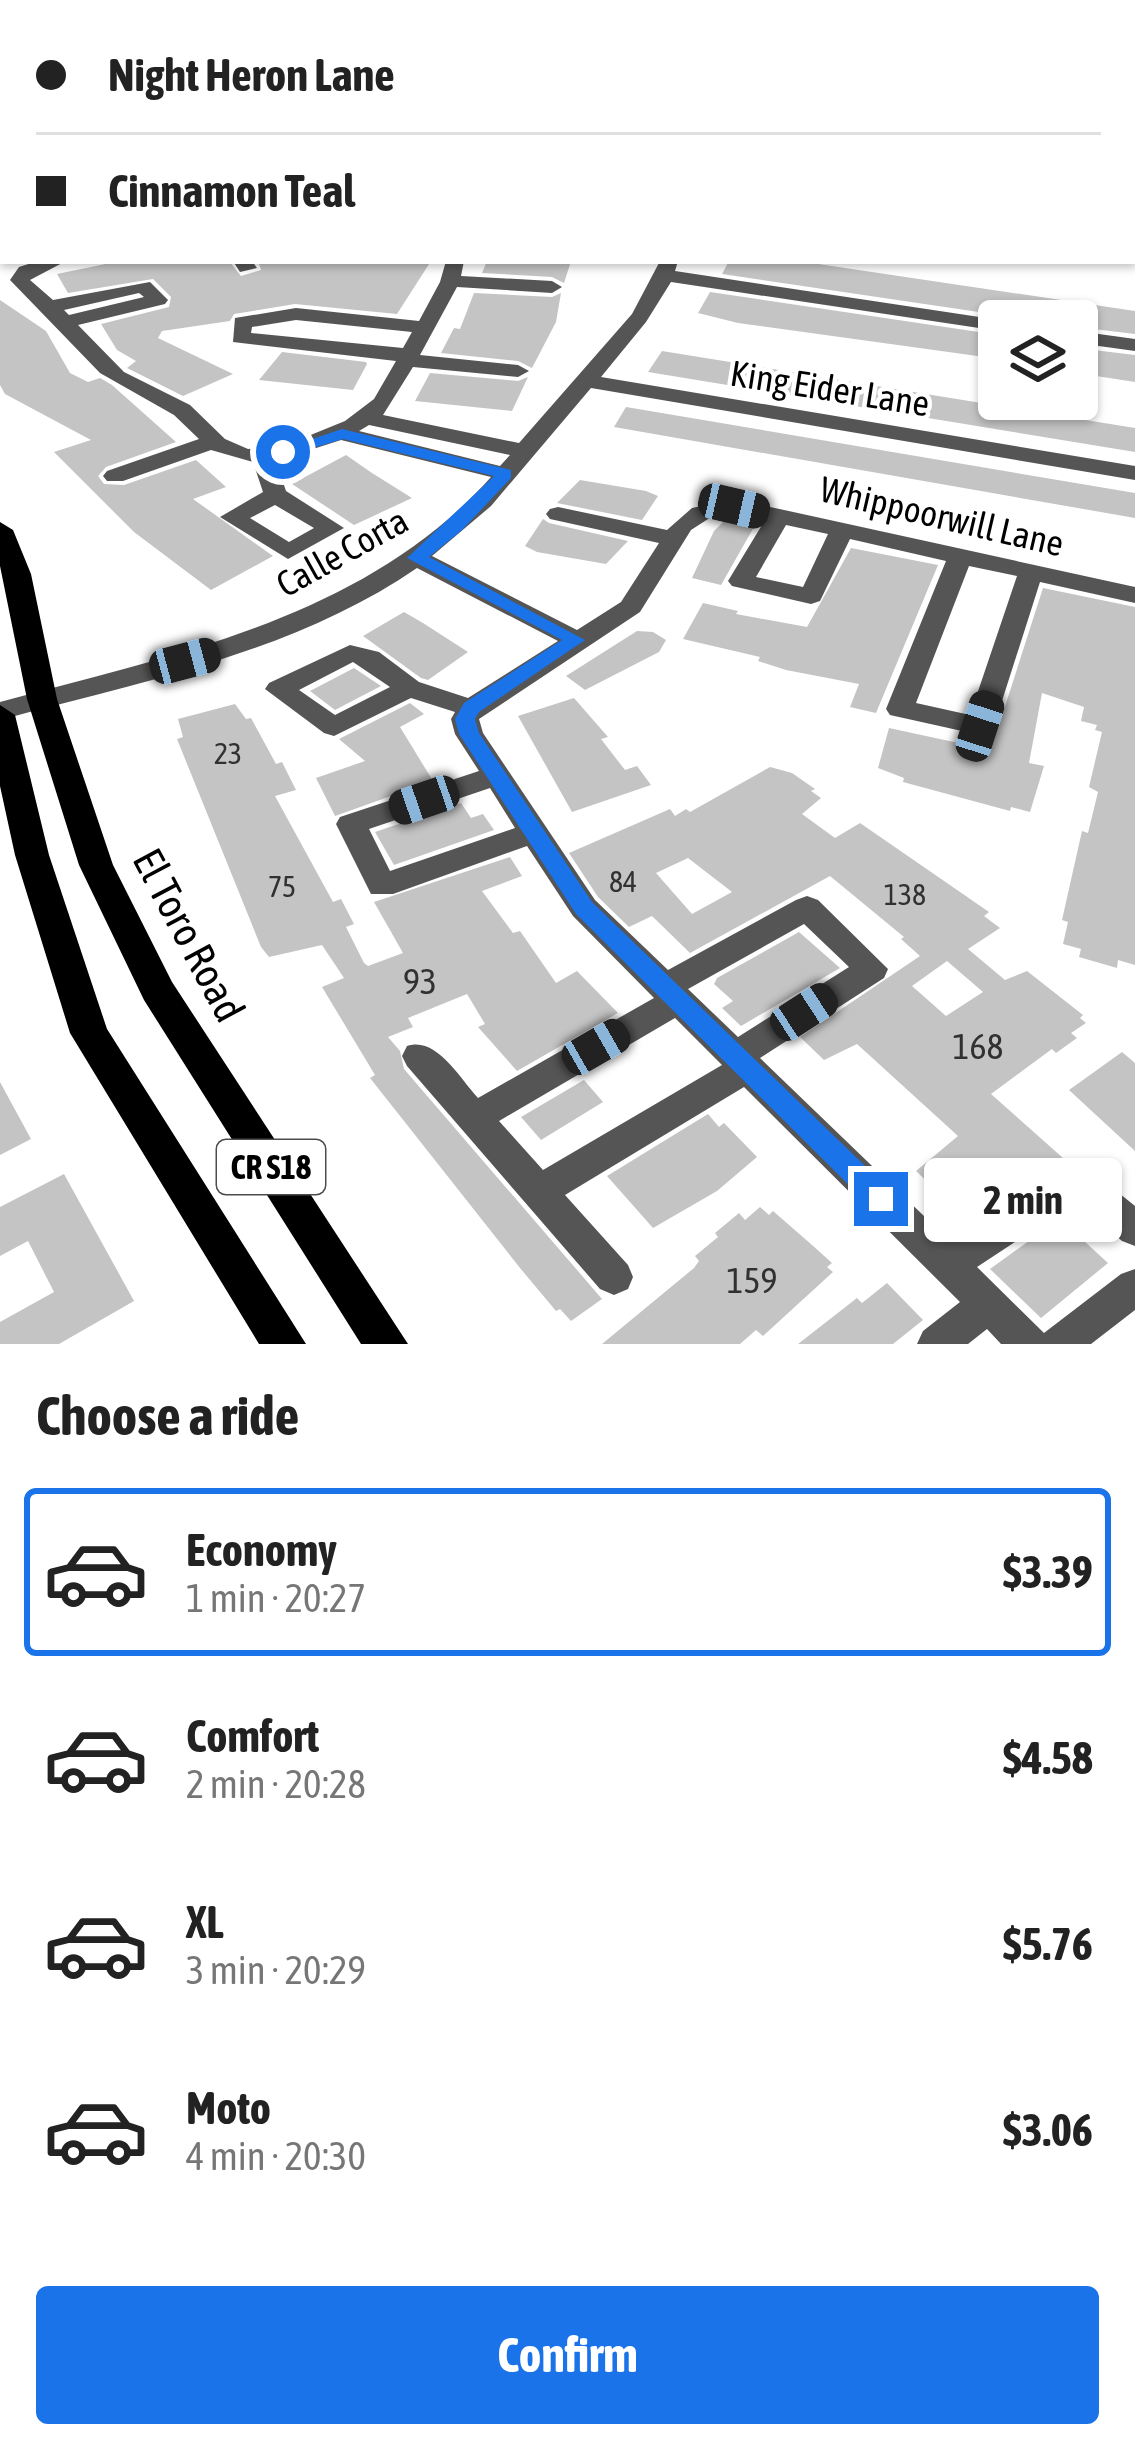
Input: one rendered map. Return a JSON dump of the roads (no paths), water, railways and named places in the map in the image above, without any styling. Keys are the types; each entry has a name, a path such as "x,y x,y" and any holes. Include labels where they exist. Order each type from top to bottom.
{"main road":[{"name":"El Toro Road","path":"0,530 17,574 42,699 95,865 157,990 386,1344"},
{"name":"CR S18","path":"0,713 32,855 89,1033 284,1344"}],"street":[{"path":"140,0 188,0"},
{"path":"310,0 338,0"},
{"path":"668,268 978,321"},
{"name":"Calle Corta","path":"0,713 225,651 340,602 416,558 456,526 586,381 668,268"},
{"path":"30,273 85,350 121,379 186,412 233,453 262,454 342,434 368,418 383,403 452,271 552,287"},
{"path":"422,327 296,314 242,322 240,338 518,371"},
{"path":"1098,340 1135,345"},
{"name":"King Eider Lane","path":"586,381 1135,473"},
{"path":"368,418 524,451"},
{"path":"386,445 406,427"},
{"path":"342,434 505,474"},
{"path":"115,476 214,441"},
{"path":"262,454 276,495"},
{"name":"Whippoorwill Lane","path":"674,539 700,513 734,506 1135,596"},
{"path":"558,514 674,539 632,607 471,708 465,719 469,734 584,908 1029,1344"},
{"path":"779,517 741,581 811,596 842,530"},
{"path":"960,556 900,709 980,726 1030,572"},
{"path":"416,558 576,640"},
{"path":"409,688 471,708"},
{"path":"498,775 351,824 382,886 535,832"},
{"path":"473,1118 807,908 872,968 741,1062 539,1192"},
{"path":"419,1056 614,1276"},
{"path":"948,1265 1065,1189 1088,1189 1135,1229"},
{"path":"1059,1344 1135,1287"},
{"path":"937,1344 988,1304"}]}
